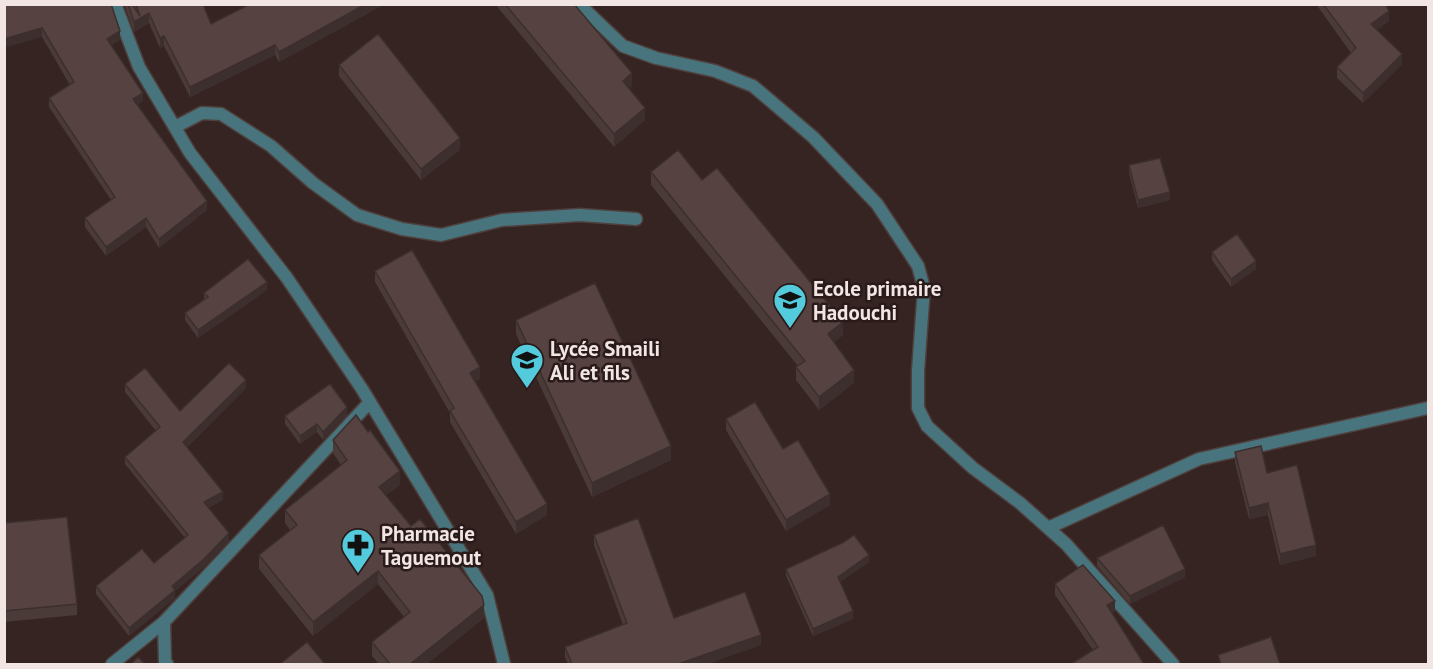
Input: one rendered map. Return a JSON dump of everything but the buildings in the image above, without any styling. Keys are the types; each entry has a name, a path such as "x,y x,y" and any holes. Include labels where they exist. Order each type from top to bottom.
{"street":[{"path":"115,4 139,67 190,153 287,278 370,402 487,595 504,664"},
{"path":"579,4 623,46 656,58 715,71 753,86 813,137 877,204 918,266 924,288 918,408 927,426 973,468 1020,503 1066,544 1173,664"},
{"path":"175,127 202,112 221,114 270,146 313,183 357,215 402,229 441,235 502,220 580,215 636,219"},
{"path":"112,664 164,622 370,402"},
{"path":"1048,528 1199,459 1428,408"},
{"path":"164,622 167,664"}],"place":[{"name":"Ecole primaire Hadouchi","path":"790,329"},
{"name":"Lycée Smaili Ali et fils","path":"527,389"},
{"name":"Pharmacie Taguemout","path":"358,574"}]}
